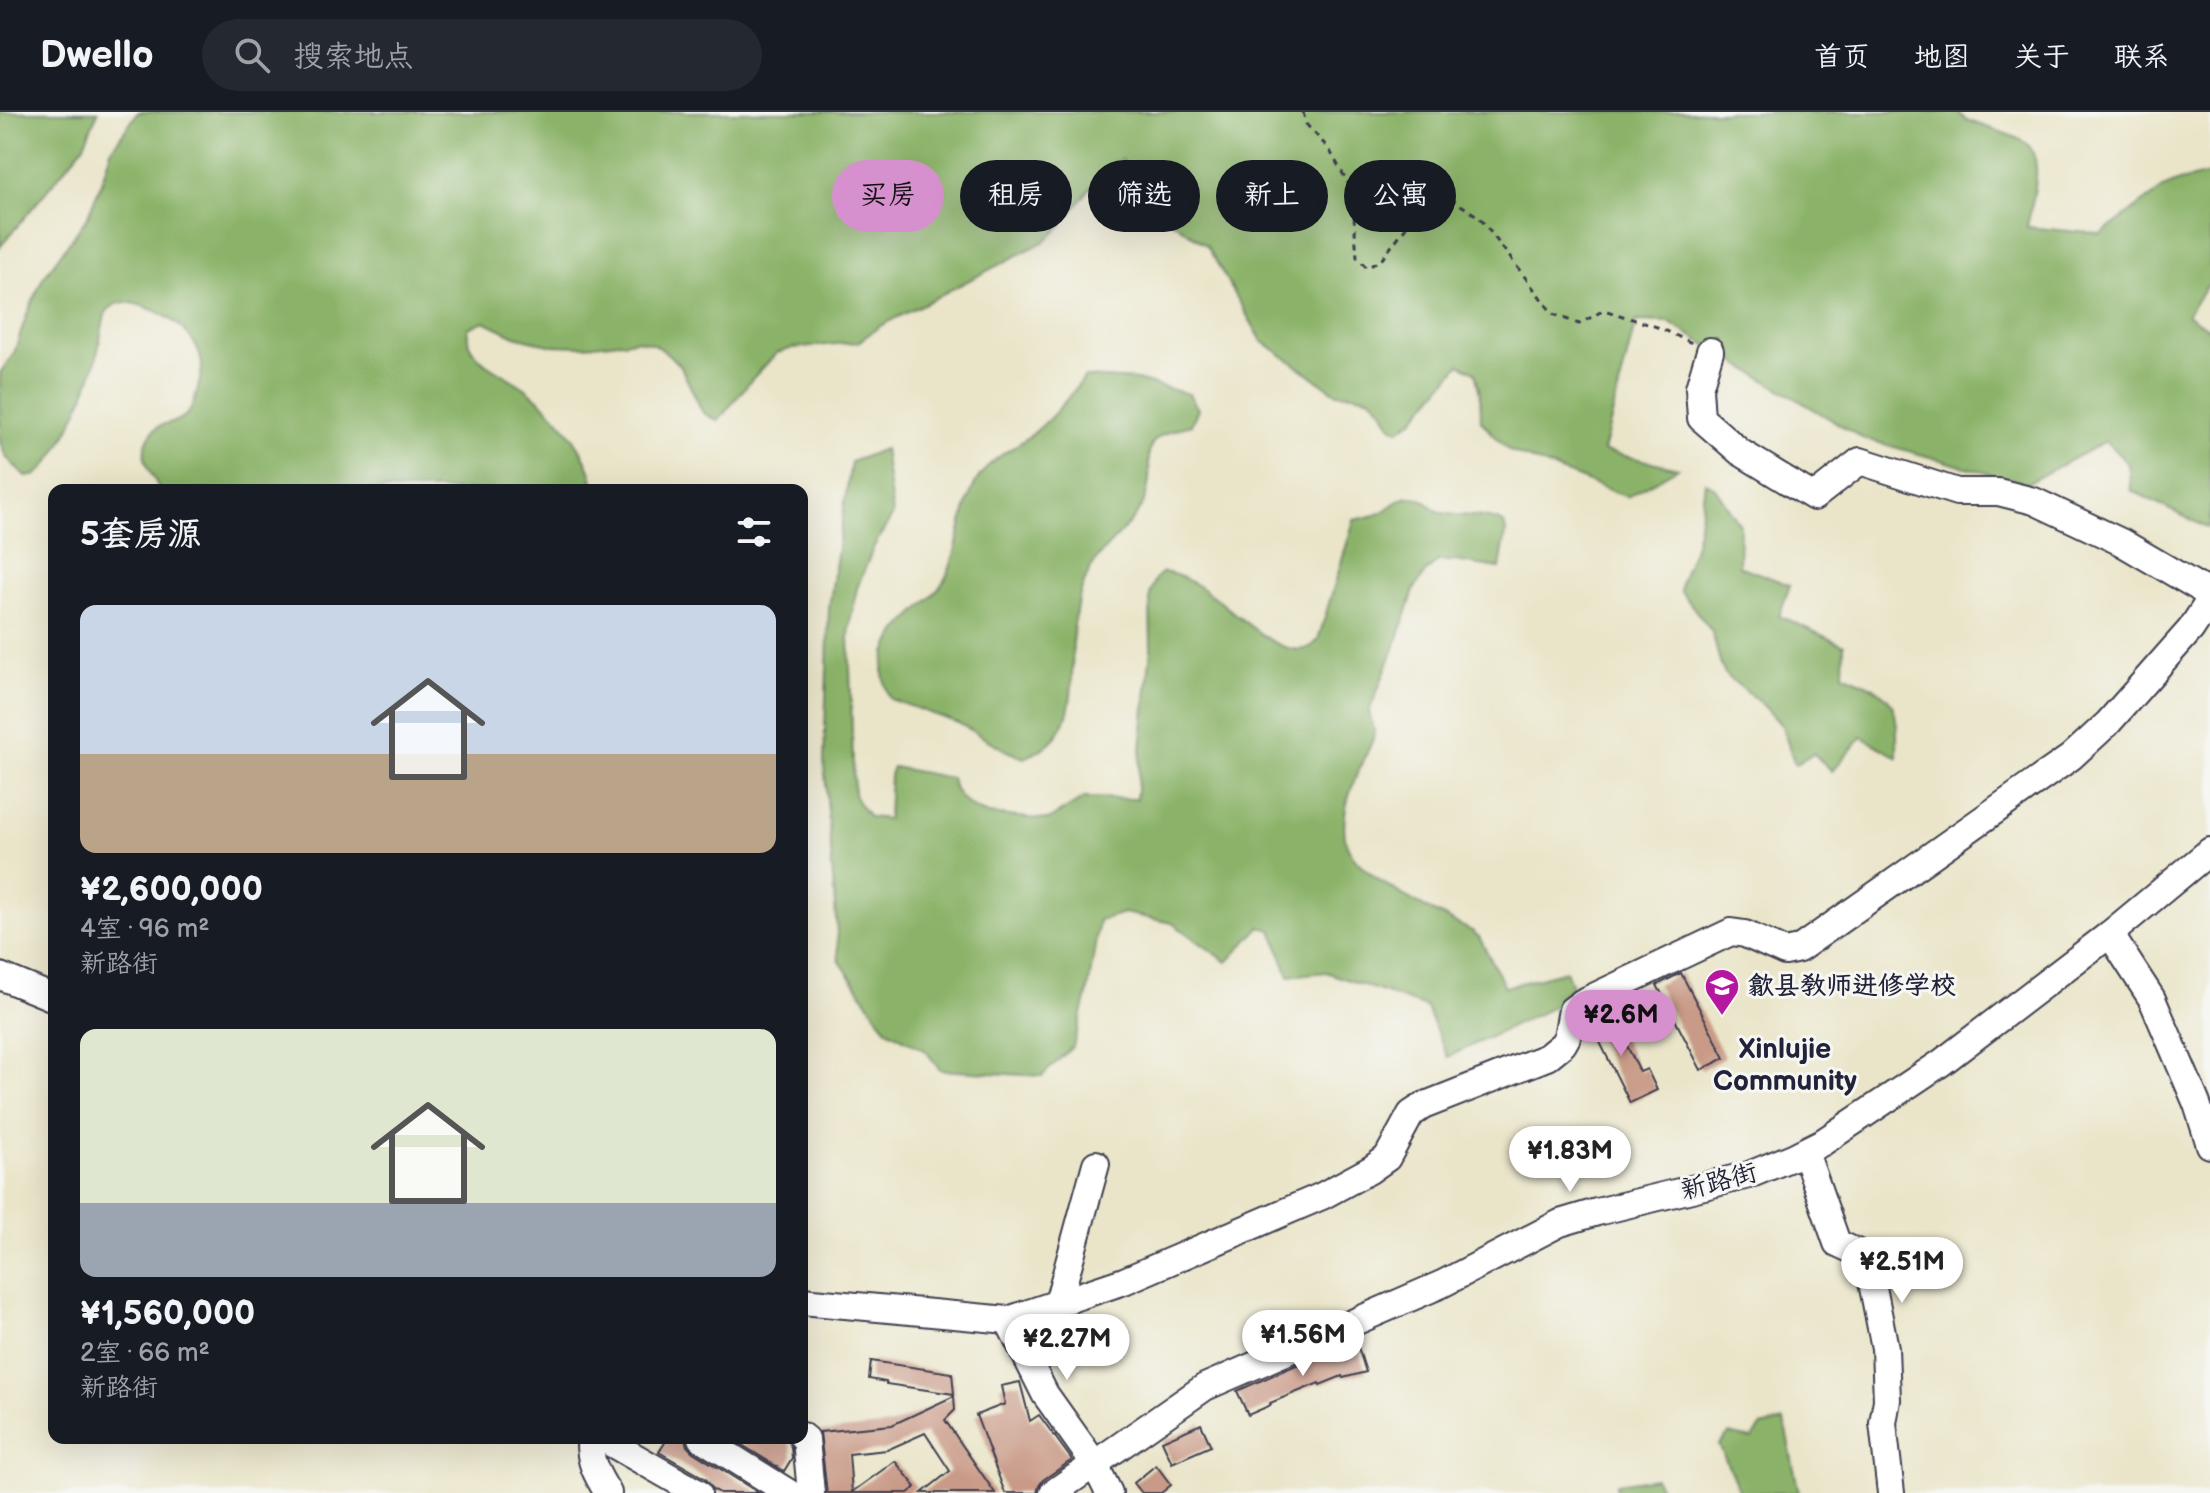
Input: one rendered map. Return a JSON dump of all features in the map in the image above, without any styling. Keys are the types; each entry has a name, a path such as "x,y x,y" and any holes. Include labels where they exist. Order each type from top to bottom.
{"street":[{"path":"808,1302 1008,1320 1124,1281 1281,1215 1370,1170 1391,1152 1411,1114 1423,1106 1547,1057 1559,1049 1567,1037 1572,1010 1583,1002 1731,932 1745,934 1785,952 1799,949 2071,757 2108,723 2191,629 2210,599 2198,587 2121,542 2034,501 1998,492 1957,492 1860,461 1814,497 1740,452 1701,418 1699,388 1710,351"},
{"name":"新路街","path":"1053,1493 1205,1387 1442,1284 1560,1223 1725,1182 1773,1167 1805,1152 1941,1063 2110,934 2210,851"},
{"path":"2110,934 2152,999 2197,1104 2210,1145"},
{"path":"0,976 48,996"},
{"path":"1805,1152 1837,1243 1867,1257 1885,1348 1887,1400 1883,1423 1891,1493"},
{"path":"1058,1303 1096,1164"},
{"path":"1008,1320 1045,1394 1094,1463 1109,1493"},
{"path":"600,1444 589,1453 595,1472 608,1493"},
{"path":"615,1444 698,1493"},
{"path":"711,1444 789,1493"},
{"path":"806,1444 811,1493"}],"path":[{"path":"1303,112 1306,124 1329,149 1352,190 1357,257 1367,268 1382,259 1435,188 1479,217 1553,314 1579,324 1604,310 1660,328 1710,351"}],"green space":[{"path":"0,112 98,112 83,147 0,247"},
{"path":"138,112 1960,112 1967,120 2022,140 2032,151 2036,184 2027,227 2101,234 2163,188 2210,174 2210,282 2187,314 2210,330 2210,524 2207,528 2131,490 2128,464 2106,441 2026,484 1862,438 1668,322 1636,321 1603,451 1678,468 1627,497 1509,451 1481,421 1475,372 1460,364 1413,420 1399,430 1391,426 1383,410 1371,398 1336,393 1262,341 1207,246 1187,232 1200,232 1200,160 1088,160 1088,191 1072,212 1072,160 960,160 960,232 1055,232 1047,240 880,326 858,342 793,348 777,353 718,421 703,413 681,367 654,344 637,340 585,346 549,345 515,336 484,321 468,328 469,344 481,360 530,392 572,435 586,461 593,484 157,484 146,462 146,444 155,429 183,418 190,410 202,366 196,346 182,329 155,311 124,302 106,312 90,379 61,443 43,469 34,476 25,476 6,457 0,442 0,373 14,353 43,278 87,218 111,150"},
{"path":"1085,377 1137,380 1189,394 1198,409 1191,425 1171,431 1152,445 1144,501 1132,520 1101,554 1082,589 1074,622 1071,692 1064,724 1042,749 1024,758 958,723 890,699 883,666 895,636 934,594 947,575 976,482 995,460 1043,425"},
{"path":"884,449 893,515 874,546 857,588 849,636 854,794 869,817 888,819 893,767 951,778 964,801 988,814 1048,820 1084,798 1136,799 1151,648 1150,595 1156,578 1163,572 1199,586 1267,638 1295,650 1308,648 1318,640 1354,520 1378,514 1401,499 1416,497 1443,513 1489,518 1504,523 1506,532 1500,568 1438,561 1415,588 1369,712 1373,739 1349,795 1345,838 1355,858 1383,883 1479,937 1505,987 1566,971 1576,996 1448,1057 1426,1007 1326,972 1289,976 1272,930 1260,927 1227,962 1172,923 1124,913 1099,920 1087,996 1073,1046 1042,1076 940,1070 926,1051 887,1030 839,960 824,760 829,607 851,462"},
{"path":"1705,482 1715,488 1740,525 1739,566 1790,585 1779,616 1844,645 1843,674 1874,688 1890,702 1896,723 1897,757 1862,737 1832,771 1813,753 1795,765 1782,726 1765,707 1725,674 1712,632 1680,590 1696,539"},
{"path":"1784,1421 1799,1493 1740,1493 1719,1445 1729,1434 1752,1439 1761,1427"},
{"path":"1655,1478 1664,1493 1617,1493 1616,1484"}],"building":[{"path":"1681,973 1725,1058 1701,1070 1657,985"},
{"path":"1608,1008 1640,1072 1647,1069 1657,1090 1630,1103 1588,1018"},
{"path":"1357,1344 1366,1372 1319,1383 1248,1415 1237,1391 1326,1352"},
{"path":"871,1361 952,1373 954,1394 869,1379"},
{"path":"1020,1382 1030,1421 1039,1415 1072,1460 1043,1480 1037,1493 1005,1493 976,1415 1005,1404 1001,1386"},
{"path":"954,1396 955,1410 945,1420 995,1493 922,1493 950,1471 925,1433 887,1450 849,1454 852,1492 895,1461 916,1487 908,1493 827,1493 820,1432 892,1425"},
{"path":"1201,1424 1211,1446 1172,1463 1162,1441"},
{"path":"664,1444 686,1444 693,1452 759,1493 720,1493 706,1479 659,1452"},
{"path":"741,1444 790,1444 792,1458 784,1471"},
{"path":"1156,1465 1171,1485 1161,1493 1142,1493 1134,1483"}],"place":[{"name":"歙县教师进修学校","path":"1722,1017"}],"district":[{"name":"Xinlujie Community","path":"1785,1065"}]}
